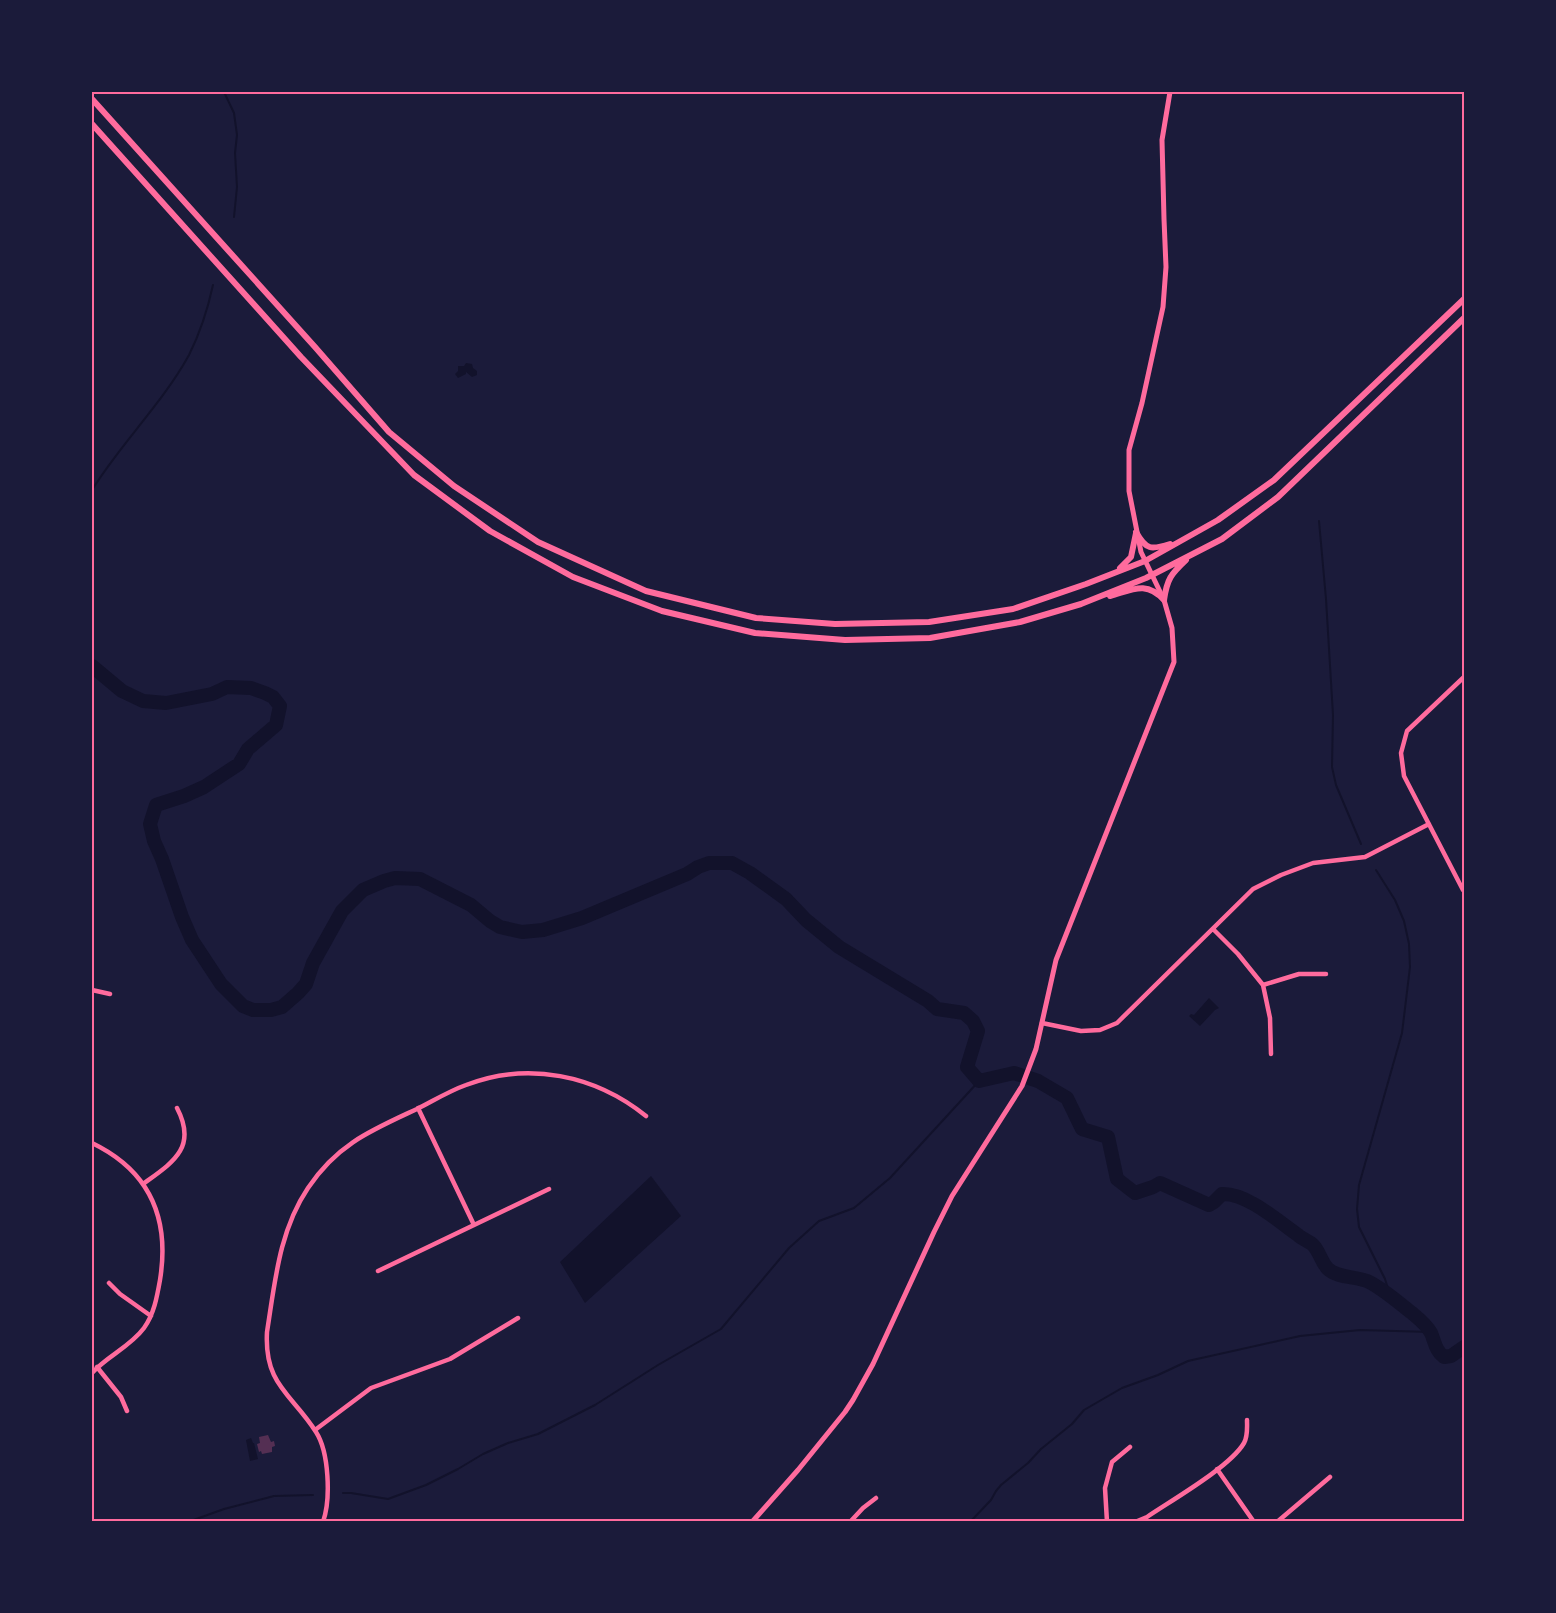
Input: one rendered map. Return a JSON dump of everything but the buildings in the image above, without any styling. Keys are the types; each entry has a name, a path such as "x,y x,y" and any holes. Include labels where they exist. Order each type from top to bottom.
{"main road":[{"path":"92,99 389,432 454,486 538,542 646,591 756,618 835,624 929,622 1013,609 1144,561 1218,520 1274,480 1464,299"},
{"path":"92,124 301,357 414,475 490,531 573,577 662,611 755,633 845,640 930,638 1020,622 1139,588 1149,588 1157,592 1164,600"},
{"path":"1081,604 1152,575 1222,539 1278,496 1464,318"},
{"path":"1136,532 1142,543 1149,547 1156,548 1182,540"},
{"path":"1114,573 1131,557 1136,532"},
{"path":"1164,600 1166,584 1174,571 1194,554"}],"street":[{"path":"752,1521 798,1470 849,1406 873,1364 952,1196 1022,1086 1033,1058 1056,960 1174,662 1172,628 1164,600 1144,561 1129,491 1129,450 1163,307 1166,267 1162,140 1170,92"},
{"path":"1463,890 1404,776 1401,753 1407,731 1464,677"},
{"path":"1460,682 1464,687"},
{"path":"1042,1023 1081,1031 1100,1030 1117,1023 1253,889 1313,863 1365,857 1429,824"},
{"path":"1213,928 1263,985 1270,1018 1271,1054"},
{"path":"1263,985 1299,974 1326,974"},
{"path":"92,990 110,994"},
{"path":"323,1521 328,1502 322,1444 315,1430 279,1384 268,1354 267,1332 284,1239 292,1216 317,1175 333,1158 364,1134 455,1089 479,1080 504,1075 536,1073 567,1077 615,1094 646,1116"},
{"path":"143,1184 171,1164 180,1152 185,1130 177,1108"},
{"path":"418,1108 474,1225"},
{"path":"92,1143 118,1159 143,1184 158,1216 163,1240 162,1265 151,1316 135,1338 92,1373"},
{"path":"378,1271 549,1189"},
{"path":"109,1283 120,1294 151,1316"},
{"path":"315,1430 371,1388 455,1356 518,1318"},
{"path":"97,1367 121,1397 127,1411"},
{"path":"1135,1521 1147,1517 1238,1452 1246,1440 1247,1420"},
{"path":"1107,1521 1105,1488 1112,1462 1130,1447"},
{"path":"1216,1469 1254,1521"},
{"path":"1277,1521 1330,1477"},
{"path":"850,1521 876,1498"}],"shaded area":[{"path":"466,363 472,364 477,375 472,377 466,372 458,378 455,374 458,366 464,366"},
{"path":"1209,998 1219,1008 1200,1026 1189,1016 1194,1015"},
{"path":"651,1176 681,1216 585,1303 560,1262"},
{"path":"251,1438 258,1459 250,1461 246,1440"}],"waterway":[{"path":"224,92 234,113 237,135 235,153 237,187 234,217"},
{"path":"92,490 167,390 189,355 197,338 213,285"},
{"path":"1319,521 1333,715 1332,767 1336,785 1361,844"},
{"path":"92,666 122,691 143,701 166,703 212,694 227,687 251,688 265,693 273,697 280,706 276,725 248,749 239,764 204,787 156,805 150,824 154,841 192,940 221,984 243,1006 253,1010 271,1010 282,1007 298,993 306,984 313,963 342,911 363,890 384,881 395,878 420,879 471,905 500,927 522,932 543,930 582,918 709,863 732,863 786,899 806,920 839,947 928,1001 937,1009 964,1013 973,1021 978,1031 967,1067 979,1081 1014,1073 1038,1081 1067,1098 1082,1129 1108,1137 1117,1179 1135,1193 1160,1183 1209,1205 1222,1194 1242,1198 1262,1209 1311,1244 1332,1272 1367,1281 1396,1300 1427,1327 1437,1349 1444,1357 1451,1356 1464,1347"},
{"path":"1376,870 1395,900 1404,921 1409,944 1410,967 1402,1033 1359,1185 1357,1209 1359,1227 1385,1279 1390,1295"},
{"path":"343,1493 388,1499 426,1485 483,1454 538,1434 595,1405 721,1329 789,1248 819,1221 854,1208 890,1178 979,1081"},
{"path":"970,1522 991,1500 1001,1485 1072,1424 1084,1410 1122,1388 1188,1361 1300,1336 1360,1330 1431,1332"},
{"path":"188,1522 224,1509 274,1496 313,1495"}]}
